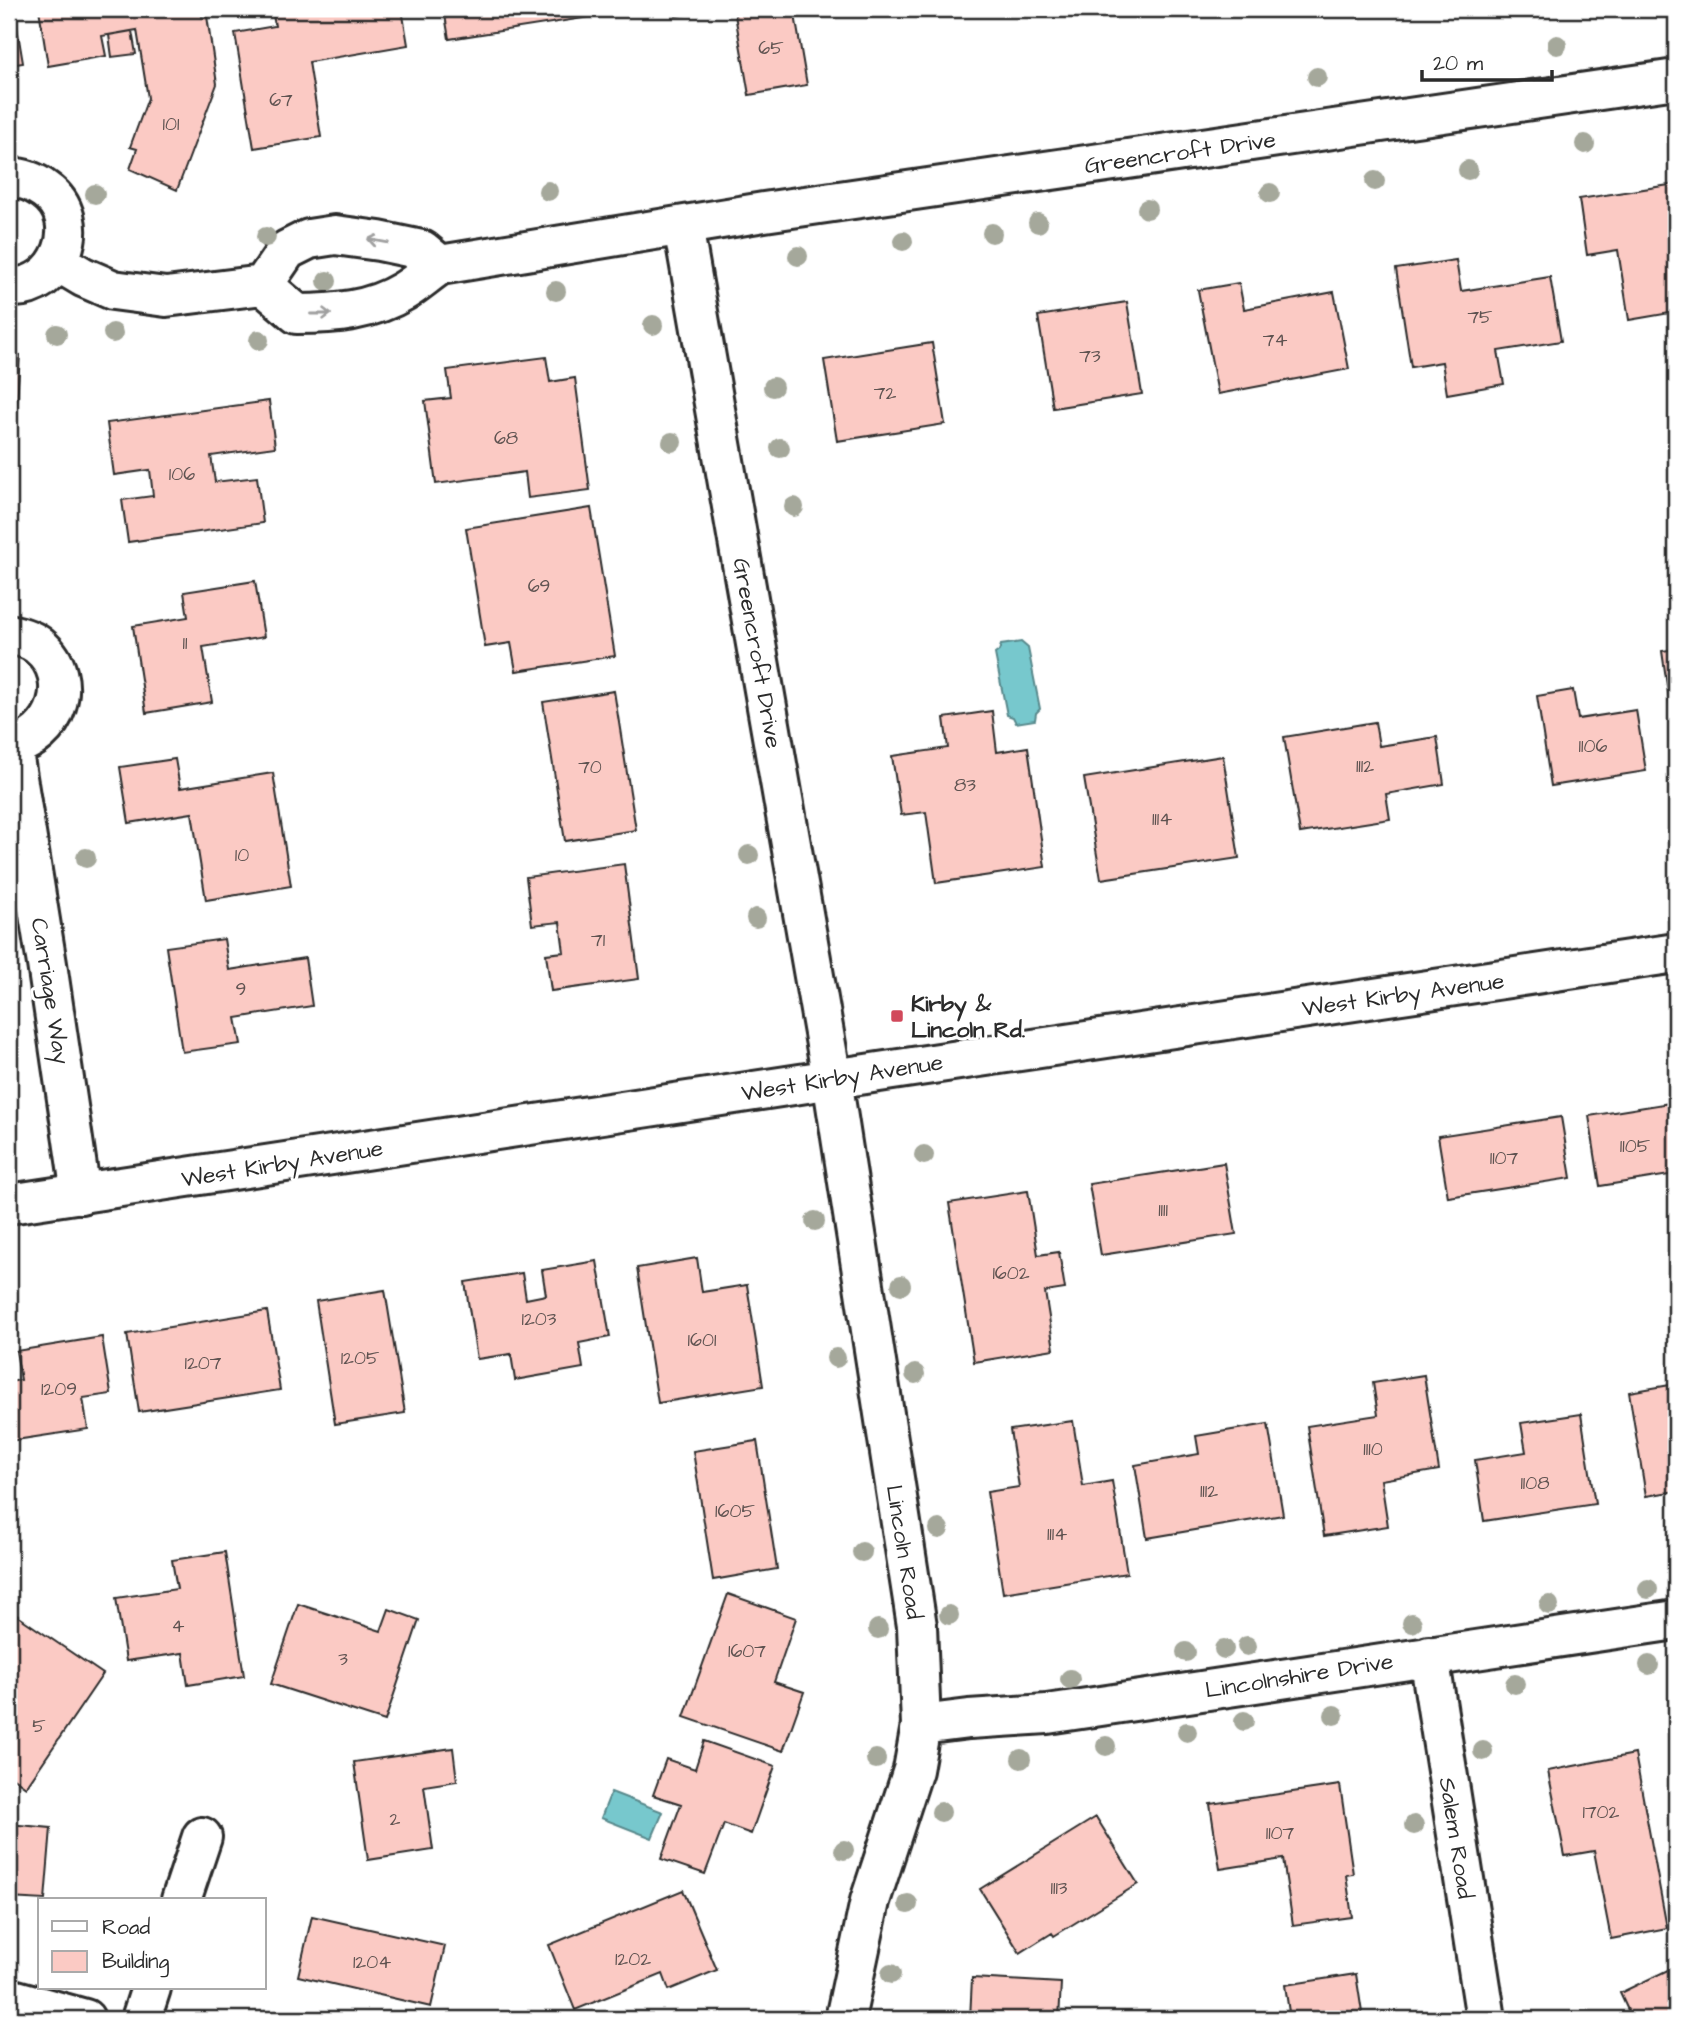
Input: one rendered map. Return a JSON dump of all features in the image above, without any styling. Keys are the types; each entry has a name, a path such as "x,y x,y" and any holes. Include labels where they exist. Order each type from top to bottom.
{"street":[{"name":"Greencroft Drive","path":"263,285 297,314 333,314 370,307 404,292 440,265 777,210 1676,79"},
{"path":"9,178 35,183 50,193 62,208 67,226 66,244 58,262 47,275 31,284 9,287"},
{"name":"Greencroft Drive","path":"683,226 832,1079"},
{"path":"58,262 113,290 166,298 263,285 287,250 309,239 335,235 422,250 440,265"},
{"name":"Carriage Way","path":"9,634 23,637 39,646 51,660 58,677 59,695 55,713 44,729 30,741 10,746 49,977 81,1194"},
{"name":"West Kirby Avenue","path":"9,1204 1676,953"},
{"name":"Lincoln Road","path":"832,1079 917,1626 921,1726 913,1770 870,1901 845,2019"},
{"name":"Lincolnshire Drive","path":"921,1726 970,1719 1047,1714 1676,1620"},
{"name":"Salem Road","path":"1429,1656 1486,2019"},
{"path":"182,1898 202,1837"},
{"path":"141,2019 150,1990"},
{"path":"9,1998 85,2019"}],"water":[{"path":"1021,642 1028,648 1040,709 1035,720 1016,723 1013,717 1007,715 995,654 1001,645"},
{"path":"611,1792 663,1812 652,1838 601,1818"}],"building":[{"path":"9,9 14,9 23,63 9,65"},
{"path":"39,9 201,9 202,17 207,16 217,84 177,190 130,169 137,149 130,147 148,98 137,30 102,36 106,56 48,66"},
{"path":"272,9 402,9 408,45 309,62 321,137 254,148 235,33 275,26"},
{"path":"444,9 602,9 603,15 449,39"},
{"path":"675,9 716,9 676,16"},
{"path":"734,9 794,9 807,85 749,95"},
{"path":"853,9 889,9 854,15"},
{"path":"132,31 136,54 112,57 109,35"},
{"path":"1676,184 1676,312 1629,320 1618,250 1587,255 1579,199"},
{"path":"1456,260 1461,291 1550,277 1561,341 1498,351 1504,384 1447,394 1442,362 1411,367 1396,269"},
{"path":"1239,283 1244,309 1334,292 1349,369 1218,394 1198,290"},
{"path":"1127,302 1142,394 1053,408 1038,316"},
{"path":"932,343 945,424 837,441 824,360"},
{"path":"9,354 20,355 15,434 9,433"},
{"path":"546,357 550,382 575,378 590,490 528,498 525,472 436,484 425,401 451,398 447,370"},
{"path":"269,401 275,447 211,456 215,482 257,477 263,523 128,542 122,500 153,496 150,470 114,475 107,423"},
{"path":"591,508 615,656 516,671 511,643 485,647 466,528"},
{"path":"255,581 264,637 203,647 212,702 146,713 133,626 188,617 184,592"},
{"path":"1676,649 1676,747 1662,651"},
{"path":"1573,690 1578,719 1636,710 1646,771 1551,786 1537,696"},
{"path":"614,691 636,830 565,841 543,702"},
{"path":"992,711 997,752 1028,747 1045,867 936,883 926,812 901,815 892,756 948,748 944,718"},
{"path":"1375,722 1379,746 1437,737 1444,784 1386,794 1390,819 1300,833 1284,737"},
{"path":"1223,756 1239,858 1101,879 1084,778"},
{"path":"175,759 180,788 273,773 291,886 206,900 192,813 129,823 120,767"},
{"path":"624,864 639,979 551,991 546,954 564,952 560,922 532,925 526,877"},
{"path":"224,939 229,970 305,958 312,1006 236,1018 241,1044 182,1052 166,947"},
{"path":"1676,1102 1676,1174 1600,1186 1589,1116"},
{"path":"1561,1117 1571,1178 1448,1197 1438,1136"},
{"path":"1224,1163 1236,1234 1101,1255 1089,1184"},
{"path":"1028,1191 1038,1255 1059,1252 1065,1289 1045,1292 1054,1349 974,1362 949,1203"},
{"path":"697,1258 702,1292 747,1285 763,1386 658,1403 637,1268"},
{"path":"597,1261 610,1337 579,1343 583,1368 515,1380 511,1354 477,1359 465,1282 522,1273 526,1299 546,1295 542,1270"},
{"path":"385,1290 405,1413 335,1424 316,1301"},
{"path":"267,1311 280,1390 139,1412 127,1334"},
{"path":"102,1337 111,1394 83,1398 88,1429 9,1441 9,1382 21,1380 16,1351"},
{"path":"1424,1375 1439,1470 1381,1480 1388,1526 1324,1536 1307,1426 1378,1415 1373,1383"},
{"path":"1676,1384 1676,1491 1646,1496 1629,1392"},
{"path":"1581,1414 1595,1504 1484,1521 1475,1460 1526,1452 1521,1423"},
{"path":"1073,1421 1083,1486 1112,1481 1127,1573 1003,1593 987,1492 1019,1487 1010,1430"},
{"path":"1268,1424 1283,1515 1147,1538 1135,1465 1199,1454 1196,1436"},
{"path":"757,1441 777,1569 713,1580 693,1451"},
{"path":"225,1552 244,1676 188,1685 183,1653 126,1661 116,1598 177,1589 172,1560"},
{"path":"728,1594 796,1618 774,1682 804,1692 783,1751 684,1717"},
{"path":"298,1604 381,1631 389,1609 419,1620 385,1721 271,1684"},
{"path":"9,1610 103,1674 26,1787 9,1775"},
{"path":"704,1741 775,1766 751,1834 724,1824 705,1874 661,1859 681,1804 653,1795 666,1759 695,1769"},
{"path":"453,1748 457,1781 424,1786 433,1850 368,1860 354,1762"},
{"path":"1635,1754 1667,1928 1611,1939 1594,1851 1565,1856 1548,1771"},
{"path":"1340,1785 1353,1874 1346,1875 1352,1917 1293,1925 1283,1859 1220,1869 1210,1804"},
{"path":"1096,1817 1138,1884 1054,1936 1052,1933 1020,1953 980,1889"},
{"path":"9,1824 51,1828 45,1898 9,1898"},
{"path":"683,1890 717,1970 669,1990 663,1974 575,2010 549,1945"},
{"path":"312,1916 445,1946 431,2007 298,1976"},
{"path":"1676,1966 1676,2019 1632,2019 1620,1993"},
{"path":"1356,1974 1363,2019 1290,2019 1285,1985"},
{"path":"972,1978 1061,1983 1059,2019 970,2019"}],"place":[{"name":"Kirby & Lincoln Rd.","path":"897,1016"}]}
